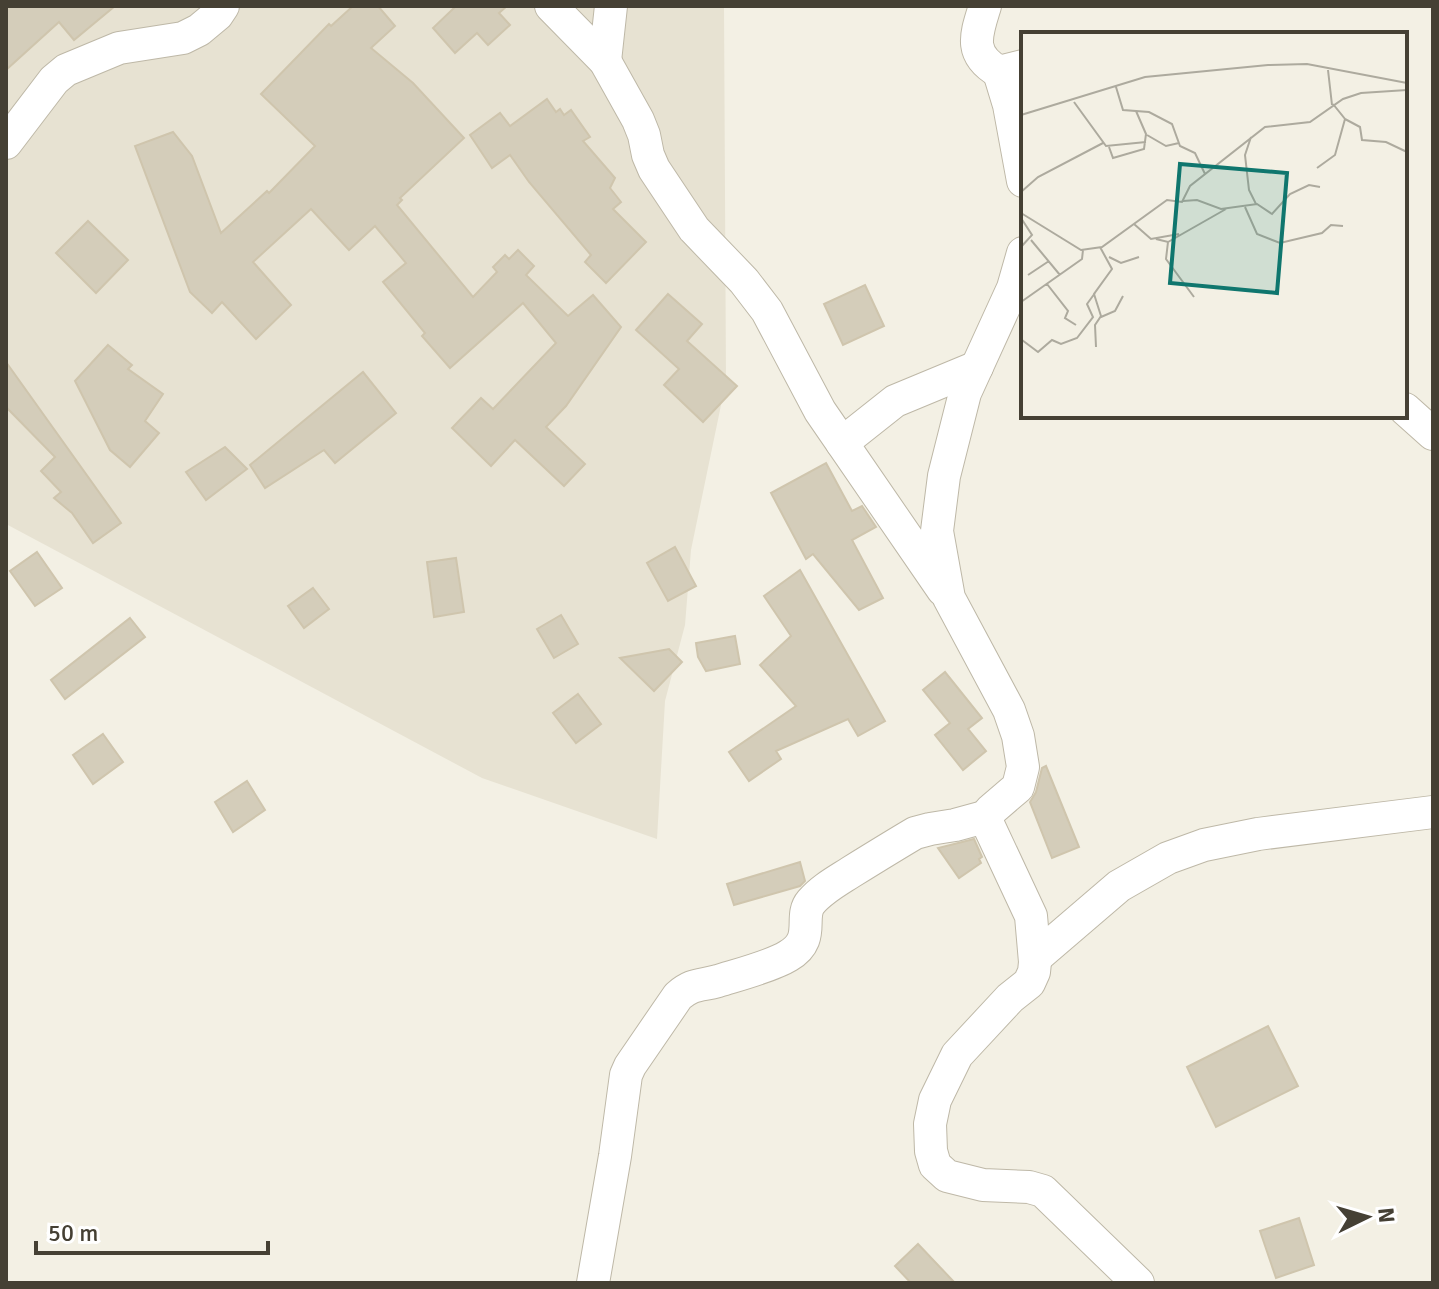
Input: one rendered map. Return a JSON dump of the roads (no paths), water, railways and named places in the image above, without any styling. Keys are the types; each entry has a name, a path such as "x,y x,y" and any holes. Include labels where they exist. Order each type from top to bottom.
{"street":[{"path":"6,143 54,80 66,70 119,48 183,38 199,30 223,6"},
{"path":"551,6 605,61 638,120 654,169 694,229 744,281 767,311 820,411 949,598 1009,710 1018,736 1023,767 1018,787 990,811 987,822 1031,916 1034,972 1029,983 1010,998 957,1055 935,1100 930,1124 935,1165 947,1176 983,1185 1029,1187 1043,1191 1138,1283"},
{"path":"605,61 611,6"},
{"path":"985,6 976,42 986,64 1011,69 1009,105 1021,170"},
{"path":"949,598 937,531 944,476 965,393 1013,288 1021,260"},
{"path":"842,443 895,401 977,367"},
{"path":"1407,411 1433,434"},
{"path":"1035,958 1119,886 1168,858 1204,845 1258,834 1433,812"},
{"path":"593,1283 626,1075 678,996 688,988 789,956 806,934 805,913 809,904 829,886 915,833 988,816"}]}
